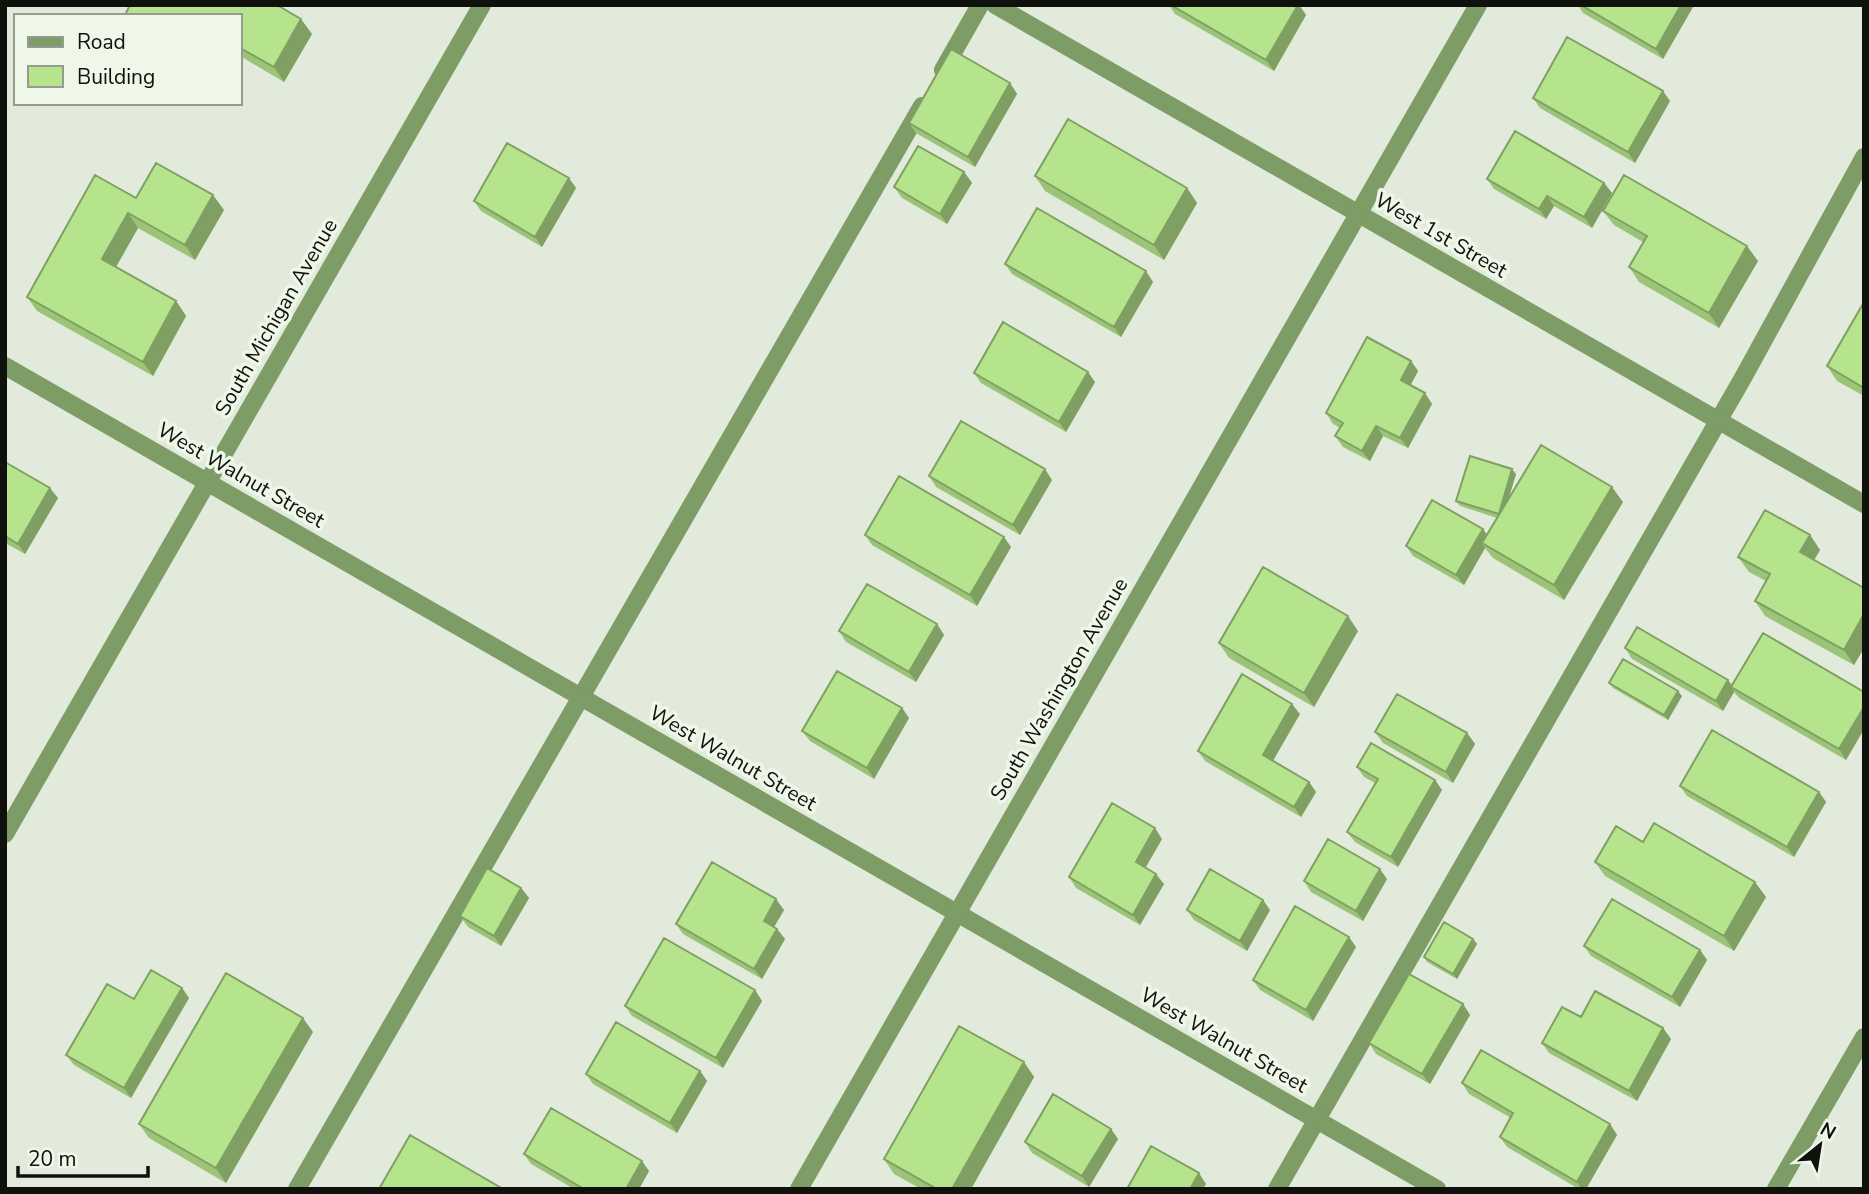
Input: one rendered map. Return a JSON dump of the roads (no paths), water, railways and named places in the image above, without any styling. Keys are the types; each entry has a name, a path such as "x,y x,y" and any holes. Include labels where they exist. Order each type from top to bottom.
{"street":[{"name":"South Michigan Avenue","path":"5,834 482,5"},
{"path":"297,1189 980,5"},
{"name":"West 1st Street","path":"995,5 1864,504"},
{"name":"South Washington Avenue","path":"799,1189 1478,5"},
{"path":"1277,1189 1718,420 1864,157"},
{"name":"West Walnut Street","path":"5,366 1437,1189"},
{"path":"1776,1189 1864,1037"}]}
